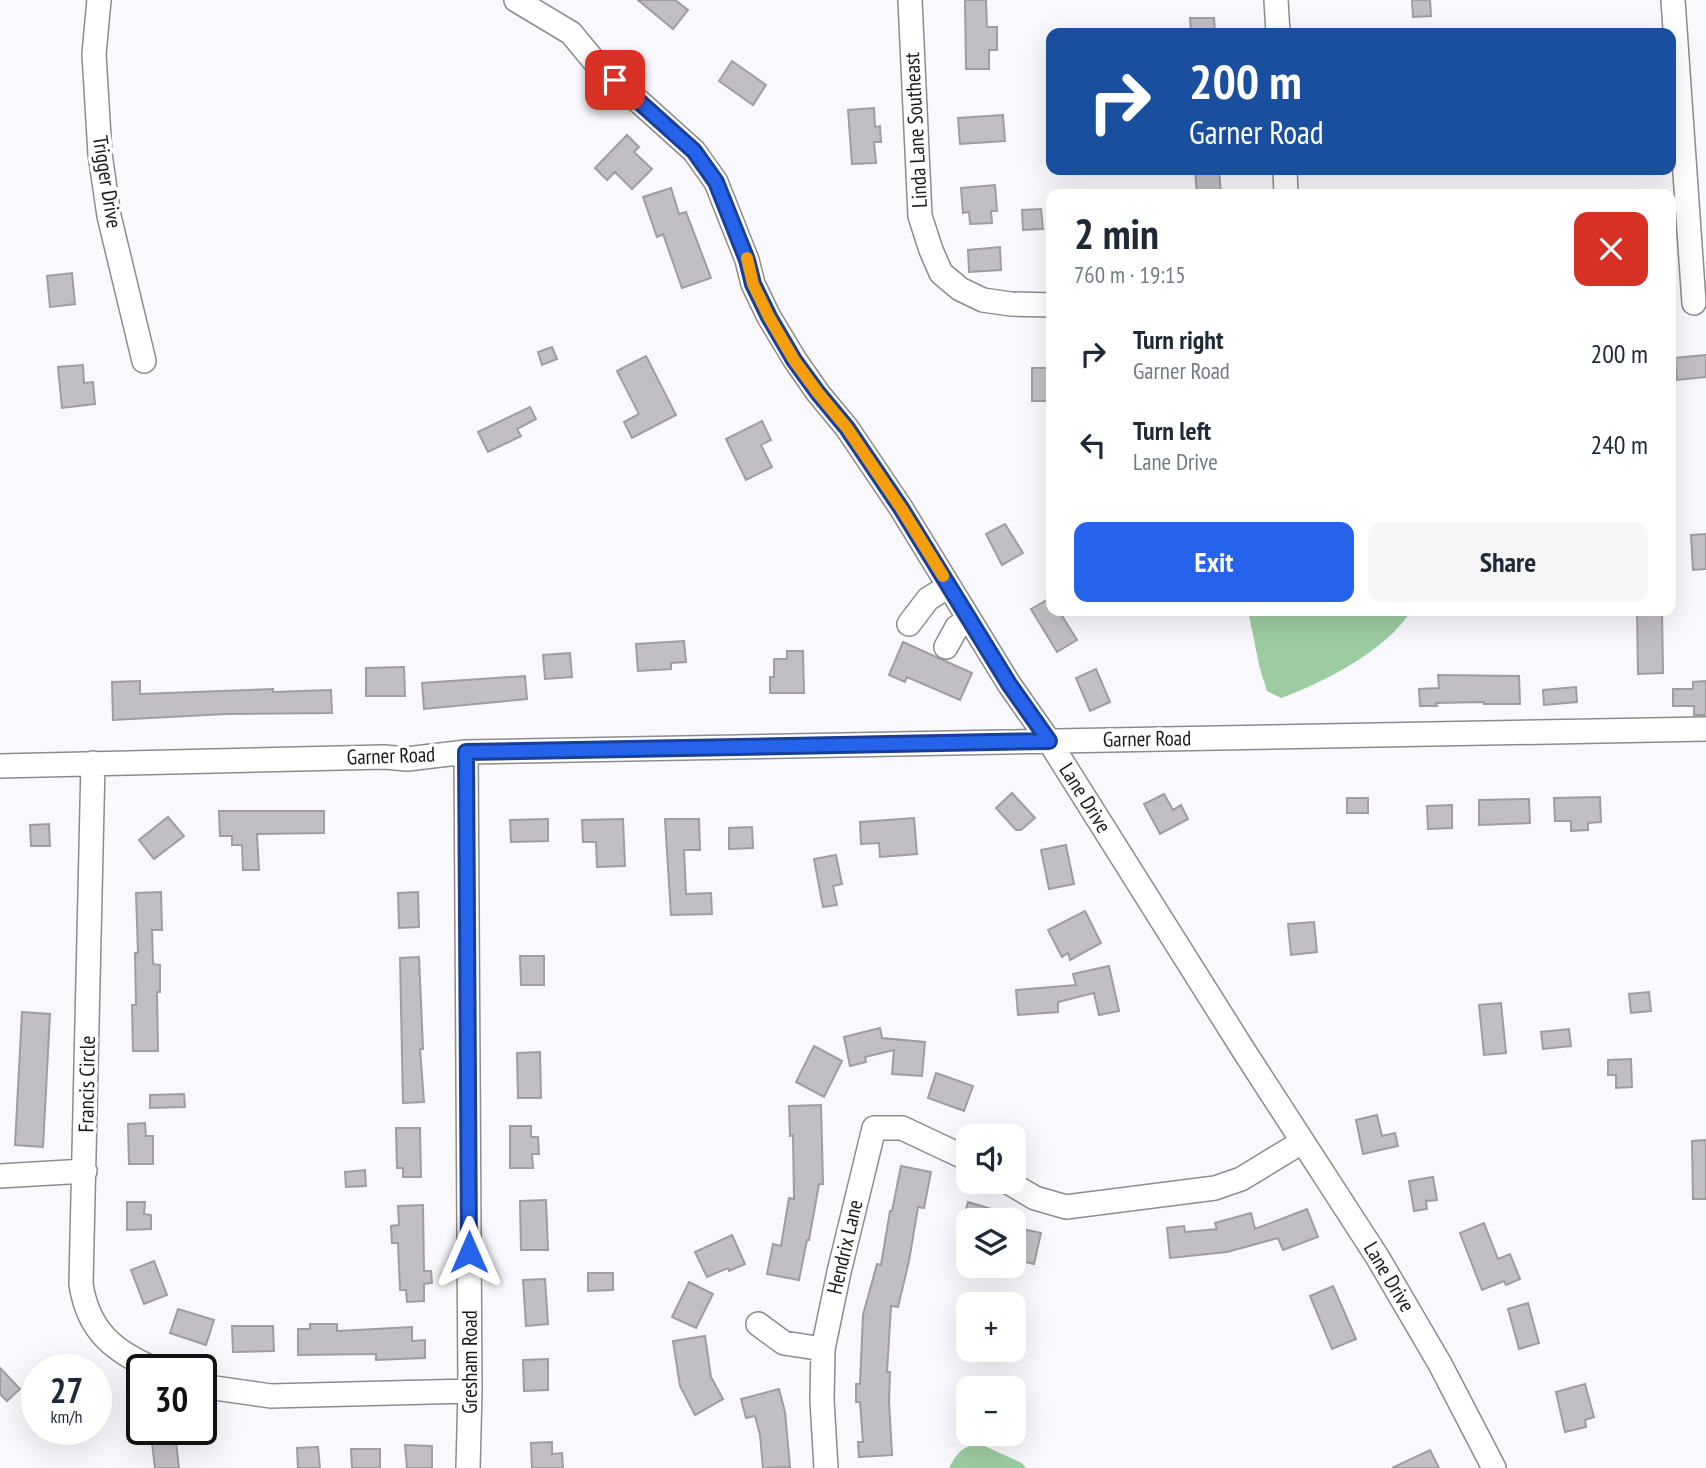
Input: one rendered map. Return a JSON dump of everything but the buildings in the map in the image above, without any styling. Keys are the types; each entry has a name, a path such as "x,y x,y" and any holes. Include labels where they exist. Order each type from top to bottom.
{"street":[{"name":"Trigger Drive","path":"99,0 94,54 100,154 109,216 144,360"},
{"name":"Lane Drive","path":"516,0 566,29 595,62 694,151 716,182 747,260 753,284 769,317 818,393 847,428 901,508 1009,684 1049,741 1388,1273 1440,1364 1494,1468"},
{"name":"Linda Lane Southeast","path":"910,0 920,216 940,273 960,289 983,300 1046,305"},
{"path":"1276,0 1278,28"},
{"path":"1672,0 1674,28"},
{"path":"1676,67 1690,303"},
{"path":"909,624 928,599 949,586"},
{"path":"946,648 957,627 970,621"},
{"name":"Garner Road","path":"0,766 384,757 407,759 466,752 1706,729"},
{"name":"Gresham Road","path":"466,752 470,1391 468,1468"},
{"name":"Francis Circle","path":"93,763 81,1284 89,1317 97,1330 131,1354"},
{"name":"Hendrix Lane","path":"826,1468 821,1400 823,1349 874,1128 902,1128 956,1153"},
{"path":"1026,1193 1066,1207 1215,1188 1241,1179 1303,1142"},
{"path":"0,1176 85,1171"},
{"path":"758,1324 784,1343 823,1349"},
{"path":"217,1388 271,1396 470,1391"}],"shaded area":[{"path":"1249,616 1407,616 1386,639 1353,664 1316,684 1281,698 1267,691"},
{"path":"969,1446 984,1446 1022,1463 1026,1468 949,1468 961,1451"}],"slow traffic":[{"path":"747,258 753,284 794,360 847,428 943,576"}],"route":[{"path":"469,1252 466,752 1049,741 1009,684 901,508 847,428 794,360 753,284 747,260 716,182 694,151 615,80"}]}
